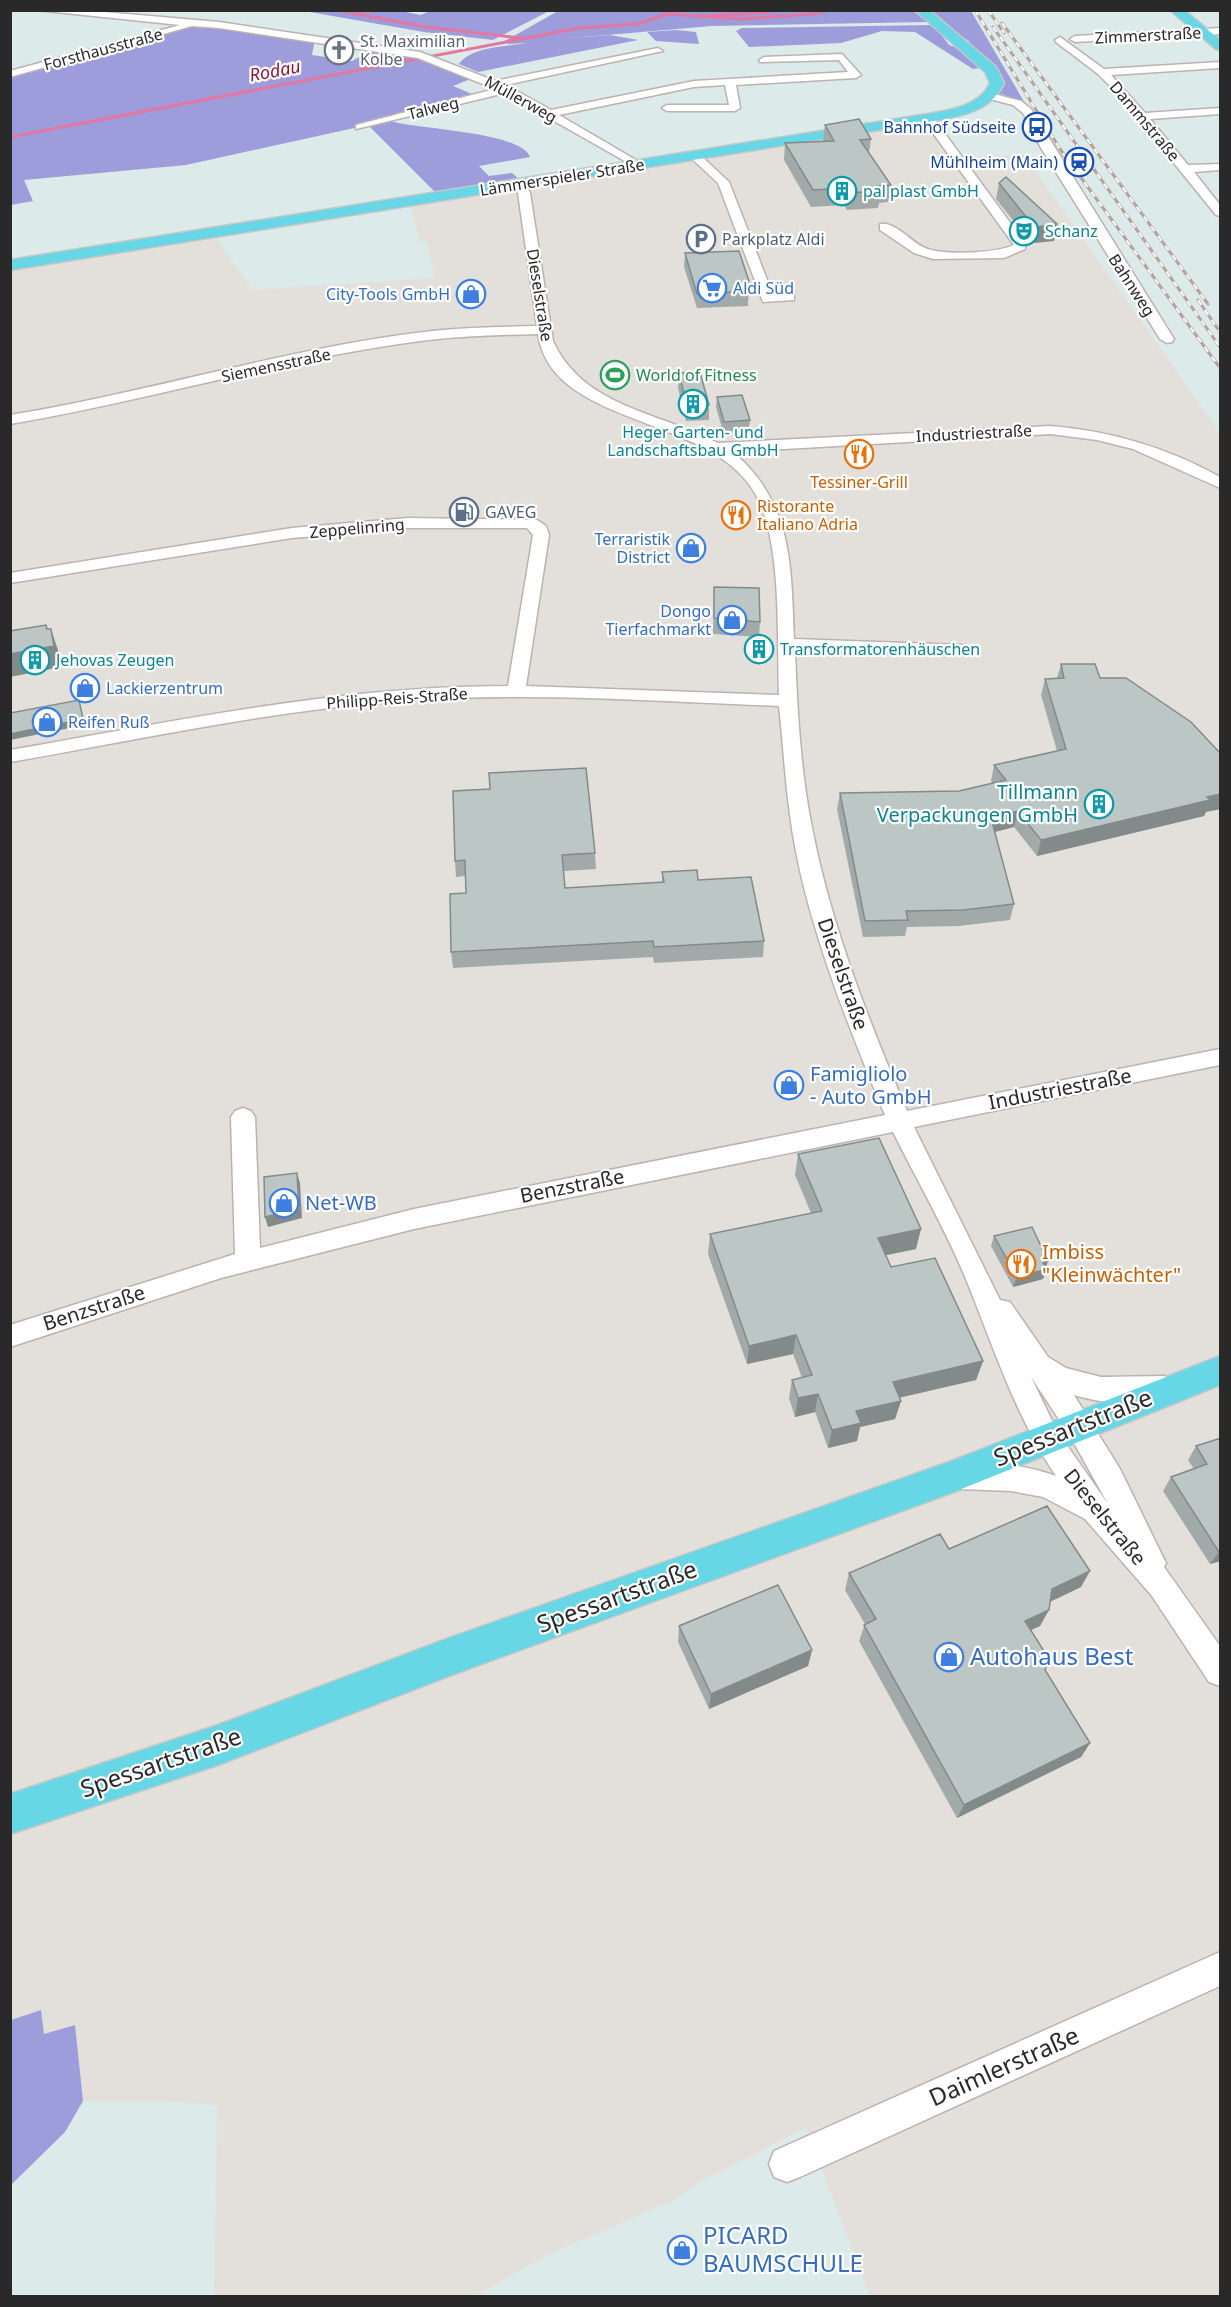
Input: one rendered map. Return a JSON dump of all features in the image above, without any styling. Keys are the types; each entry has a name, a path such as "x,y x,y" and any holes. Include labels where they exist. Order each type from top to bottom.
{"main road":[{"path":"1176,10 1221,46"},
{"path":"930,18 991,70 997,83 990,96"},
{"name":"Lämmerspieler Straße","path":"10,265 928,118 962,110 990,96"},
{"name":"Spessartstraße","path":"10,1814 218,1745 449,1657 954,1476 1221,1370"}],"street":[{"name":"Müllerweg","path":"40,10 112,13 194,22 350,43 429,58 501,87 637,165"},
{"name":"Forsthausstraße","path":"10,74 180,29 194,22"},
{"name":"Zimmerstraße","path":"1075,39 1221,31"},
{"name":"Dammstraße","path":"1060,40 1102,72 1144,116 1221,212"},
{"name":"Talweg","path":"360,127 501,87 658,51"},
{"path":"549,114 672,88 730,82 856,76 842,57 765,60"},
{"path":"1102,72 1221,65"},
{"path":"667,108 735,108 730,82"},
{"name":"Bahnweg","path":"990,96 1015,103 1026,110 1039,136 1082,198 1109,249 1167,339"},
{"path":"1144,116 1218,114"},
{"path":"884,227 918,250 933,255 1009,253 1021,246 928,118"},
{"path":"694,155 723,182 768,299 789,297"},
{"path":"1186,169 1221,167"},
{"name":"Dieselstraße","path":"520,184 524,193 544,330 548,349 556,363 586,392 616,407 689,434 717,448 744,469 760,489 770,509 783,573 788,700 800,817 814,884 855,1011 899,1121 980,1282 1018,1380 1047,1440 1100,1516 1162,1586 1221,1671"},
{"name":"Siemensstraße","path":"10,420 141,396 395,341 456,333 544,330"},
{"name":"Industriestraße","path":"717,448 1000,431 1057,430 1108,437 1150,448 1178,459 1221,483"},
{"name":"Zeppelinring","path":"10,578 292,533 408,523 531,523 540,529 541,535 516,692"},
{"path":"786,644 962,650"},
{"name":"Philipp-Reis-Straße","path":"10,756 336,701 435,693 516,692 788,700"},
{"name":"Industriestraße","path":"899,1121 1221,1057"},
{"path":"243,1117 248,1261"},
{"name":"Benzstraße","path":"10,1336 149,1290 248,1261 459,1208 899,1121"},
{"name":"Dieselstraße","path":"980,1282 1080,1427 1110,1478 1162,1586"},
{"path":"1034,1359 1066,1382 1098,1390 1173,1388"},
{"path":"954,1476 1017,1478 1043,1482 1083,1503 1100,1516"},
{"name":"Daimlerstraße","path":"787,2164 1221,1969"}],"shaded area":[{"path":"396,10 421,15 431,10 549,11 493,40 424,32 304,11"},
{"path":"558,11 913,11 928,22 712,26 560,39 610,35 638,40 478,72 459,64 465,58 481,50 529,43 503,42"},
{"path":"928,11 971,11 1026,105 1002,94 998,95 1004,85 999,73 974,50 969,41 948,29"},
{"path":"930,25 938,30 949,45 961,49 980,68 973,69 915,32 882,31 841,43 749,47 736,31 742,28"},
{"path":"204,26 315,39 312,55 352,61 370,51 405,55 478,76 453,86 479,97 390,121 508,142 523,149 530,157 479,166 489,176 512,173 520,180 436,193 368,125 186,165 24,180 33,201 11,205 11,77 192,27"},
{"path":"676,30 696,32 699,44 656,41 647,32"},
{"path":"925,121 951,157 1024,155 1220,433 1220,2296 870,2296 806,2128 701,2181 672,2201 547,2255 475,2296 214,2296 217,2105 166,2101 83,2101 74,2026 43,2034 41,2010 11,2020 11,270 216,237 252,290 435,278 427,242 420,242 410,204"},
{"path":"41,2010 44,2034 75,2025 83,2101 65,2132 11,2185 11,2020"}],"building":[{"path":"859,119 871,139 860,140 891,185 877,186 880,191 849,193 846,188 813,190 785,143 834,141 825,125"},
{"path":"1006,177 1057,224 1036,227 999,183"},
{"path":"739,251 749,281 746,281 749,291 697,294 685,253"},
{"path":"700,372 709,405 687,406 679,373"},
{"path":"742,395 750,420 724,422 717,397"},
{"path":"714,587 759,588 760,622 714,618"},
{"path":"46,625 47,629 51,629 54,646 10,654 10,631"},
{"name":"Tillmann Verpackungen GmbH","path":"1061,664 1095,664 1100,678 1126,678 1191,722 1221,754 1221,794 1207,797 1210,800 1041,840 1018,811 991,818 1014,904 963,910 906,911 908,920 865,921 840,793 959,791 1006,780 994,765 1066,749 1045,679 1064,678"},
{"name":"Reifen Ruß","path":"79,700 83,719 10,734 10,713"},
{"path":"586,768 595,853 562,855 565,888 664,882 662,872 697,870 698,880 751,877 764,941 654,947 653,941 451,952 450,894 466,893 465,860 455,861 453,791 490,789 489,773"},
{"path":"879,1138 921,1229 878,1238 891,1267 935,1258 983,1361 893,1382 901,1401 856,1411 861,1423 832,1430 818,1394 798,1398 792,1380 812,1375 796,1335 749,1346 710,1234 822,1211 798,1154"},
{"name":"Net-WB","path":"297,1173 299,1208 265,1217 264,1177"},
{"name":"Imbiss \"Kleinwächter\"","path":"1032,1227 1048,1261 1043,1263 1047,1269 1017,1277 994,1236"},
{"path":"1221,1438 1221,1551 1219,1552 1171,1477 1207,1464 1196,1446"},
{"name":"Autohaus Best","path":"1047,1506 1090,1571 1052,1589 1049,1610 1025,1621 1049,1659 1045,1670 1090,1743 964,1805 864,1625 876,1619 849,1573 940,1534 949,1549"},
{"path":"778,1585 812,1650 711,1694 679,1626"}],"waterway":[{"path":"337,10 426,27 520,38"},
{"name":"Rodau","path":"10,137 579,28 637,24 667,14 742,19 812,14 830,10"},
{"path":"702,16 772,12"}],"railway":[{"path":"975,10 1060,149 1220,368"},
{"path":"988,10 1004,33"},
{"path":"1002,23 1208,304"},
{"path":"993,27 1220,347"},
{"path":"1198,300 1220,332"}],"place":[{"name":"St. Maximilian Kolbe","path":"339,50"},
{"name":"Bahnhof Südseite","path":"1037,127"},
{"name":"Mühlheim (Main)","path":"1079,162"},
{"name":"pal plast GmbH","path":"842,191"},
{"name":"Schanz","path":"1024,231"},
{"name":"Parkplatz Aldi","path":"701,239"},
{"name":"Aldi Süd","path":"712,288"},
{"name":"City-Tools GmbH","path":"471,294"},
{"name":"World of Fitness","path":"615,375"},
{"name":"Heger Garten- und Landschaftsbau GmbH","path":"693,404"},
{"name":"Tessiner-Grill","path":"859,454"},
{"name":"GAVEG","path":"464,512"},
{"name":"Ristorante Italiano Adria","path":"736,515"},
{"name":"Terraristik District","path":"691,548"},
{"name":"Dongo Tierfachmarkt","path":"732,620"},
{"name":"Transformatorenhäuschen","path":"759,649"},
{"name":"Jehovas Zeugen","path":"35,660"},
{"name":"Lackierzentrum","path":"85,688"},
{"name":"Reifen Ruß","path":"47,722"},
{"name":"Tillmann Verpackungen GmbH","path":"1099,804"},
{"name":"Famigliolo - Auto GmbH","path":"789,1085"},
{"name":"Net-WB","path":"284,1203"},
{"name":"Imbiss \"Kleinwächter\"","path":"1021,1264"},
{"name":"Autohaus Best","path":"949,1657"},
{"name":"PICARD BAUMSCHULE","path":"682,2250"}]}
